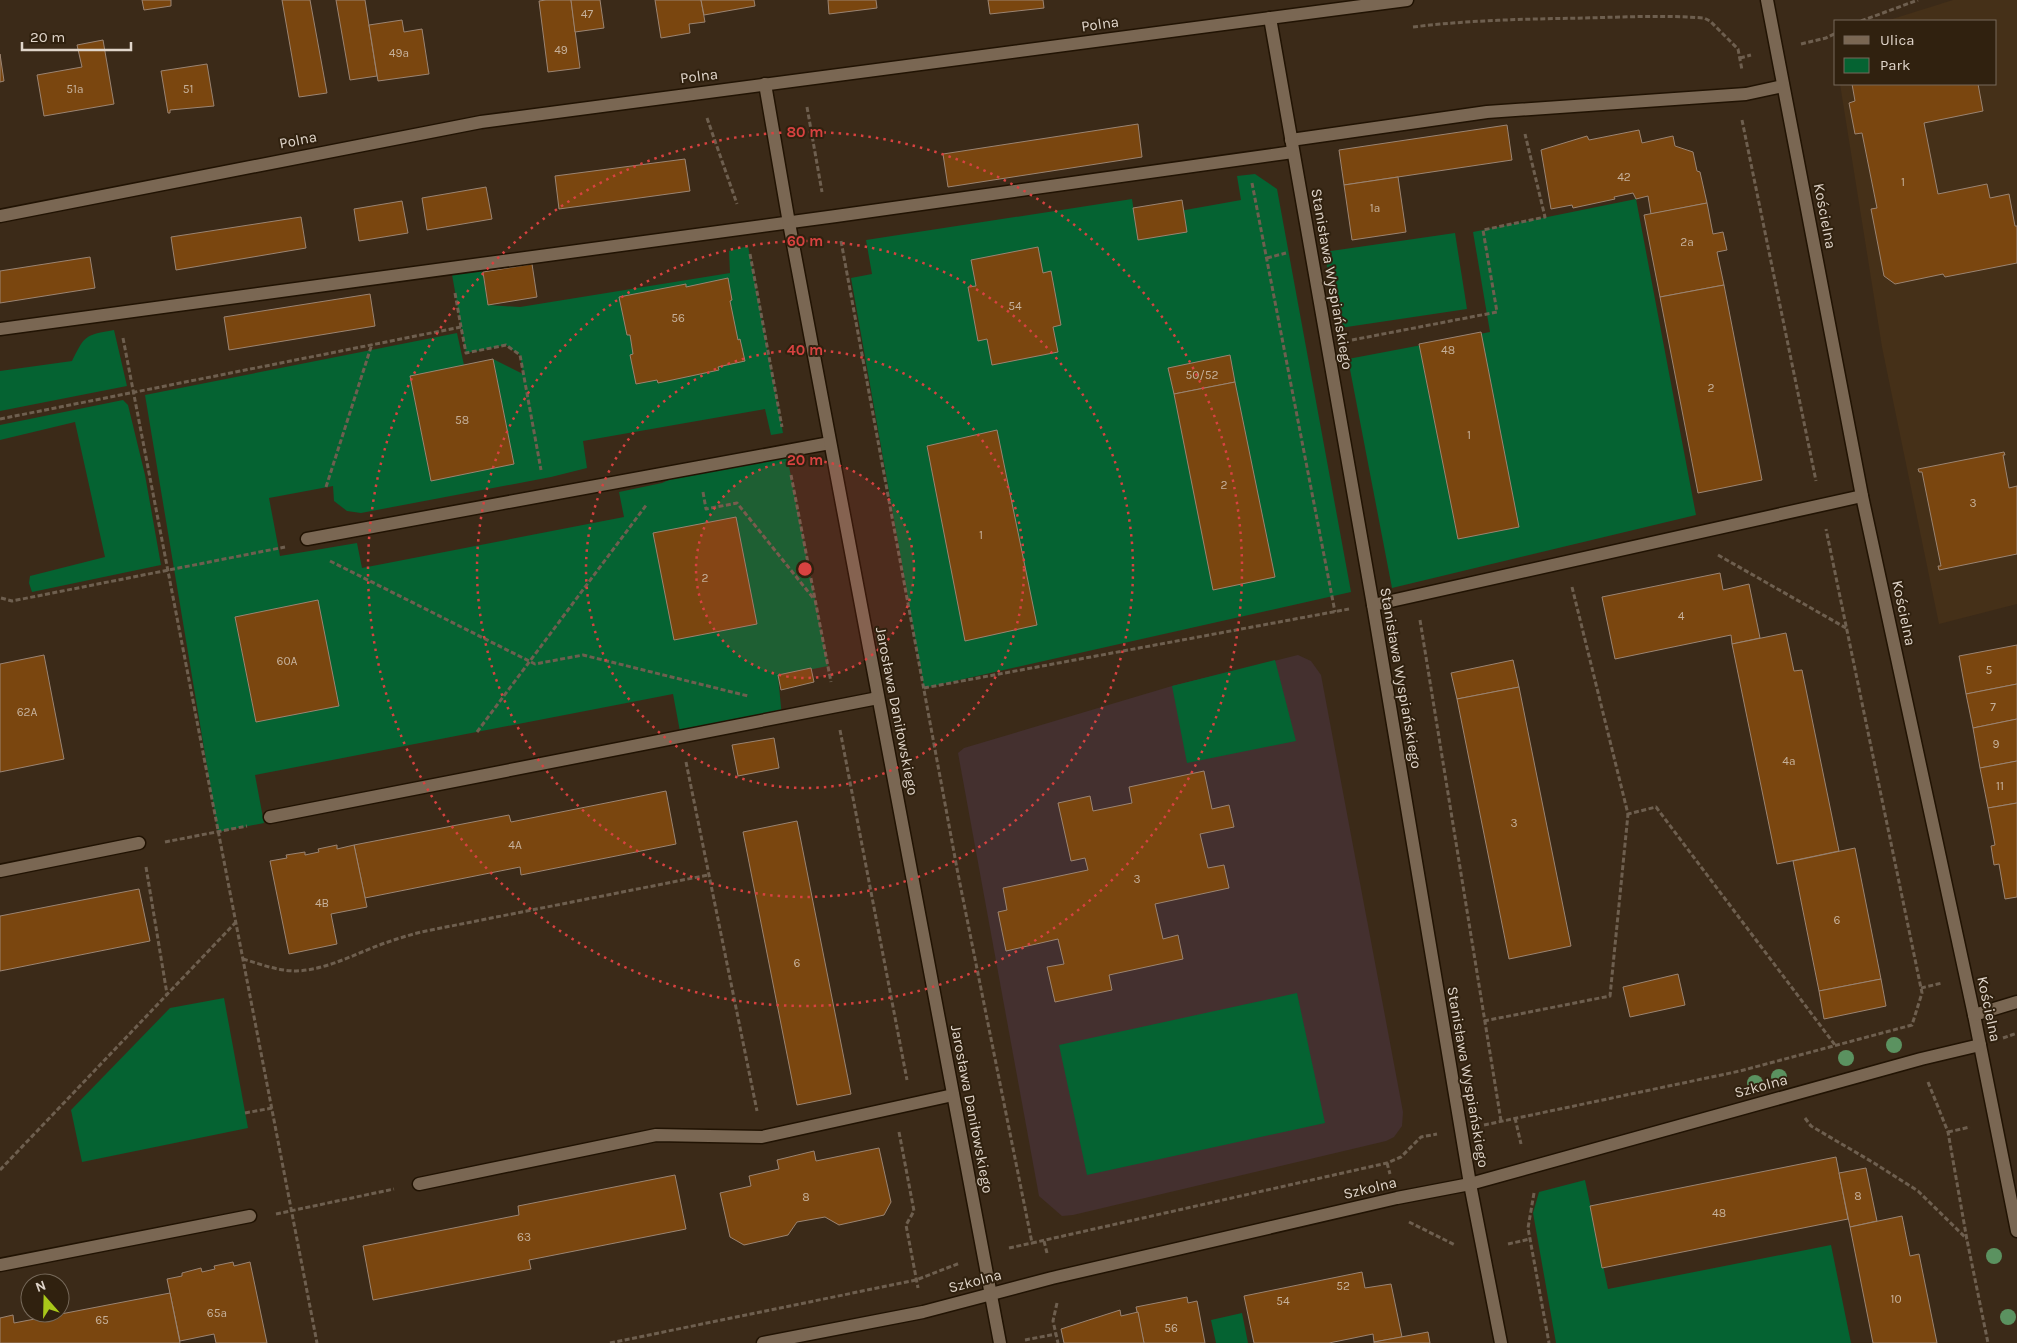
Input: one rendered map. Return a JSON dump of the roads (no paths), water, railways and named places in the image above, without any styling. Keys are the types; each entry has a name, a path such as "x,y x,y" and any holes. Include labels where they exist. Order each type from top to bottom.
{"street":[{"name":"Polna","path":"0,216 448,127 698,92 1407,0"},
{"name":"Kościelna","path":"1767,0 1862,496 1974,1015 2017,1231"},
{"name":"Stanisława Wyspiańskiego","path":"1270,18 1373,605 1470,1184 1501,1343"},
{"name":"Jarosława Daniłowskiego","path":"765,84 830,443 1000,1343"},
{"path":"0,329 789,223 1247,158 1292,146 1487,112 1746,94 1783,86"},
{"path":"307,539 830,443"},
{"path":"1373,605 1862,496"},
{"path":"270,817 878,698"},
{"path":"0,871 133,845"},
{"path":"1974,1015 2017,1002"},
{"name":"Szkolna","path":"763,1343 923,1312 1062,1275 1396,1198 1470,1184 1892,1067 1980,1045"},
{"path":"419,1184 656,1135 762,1137 952,1095"},
{"path":"0,1265 250,1216"}]}
